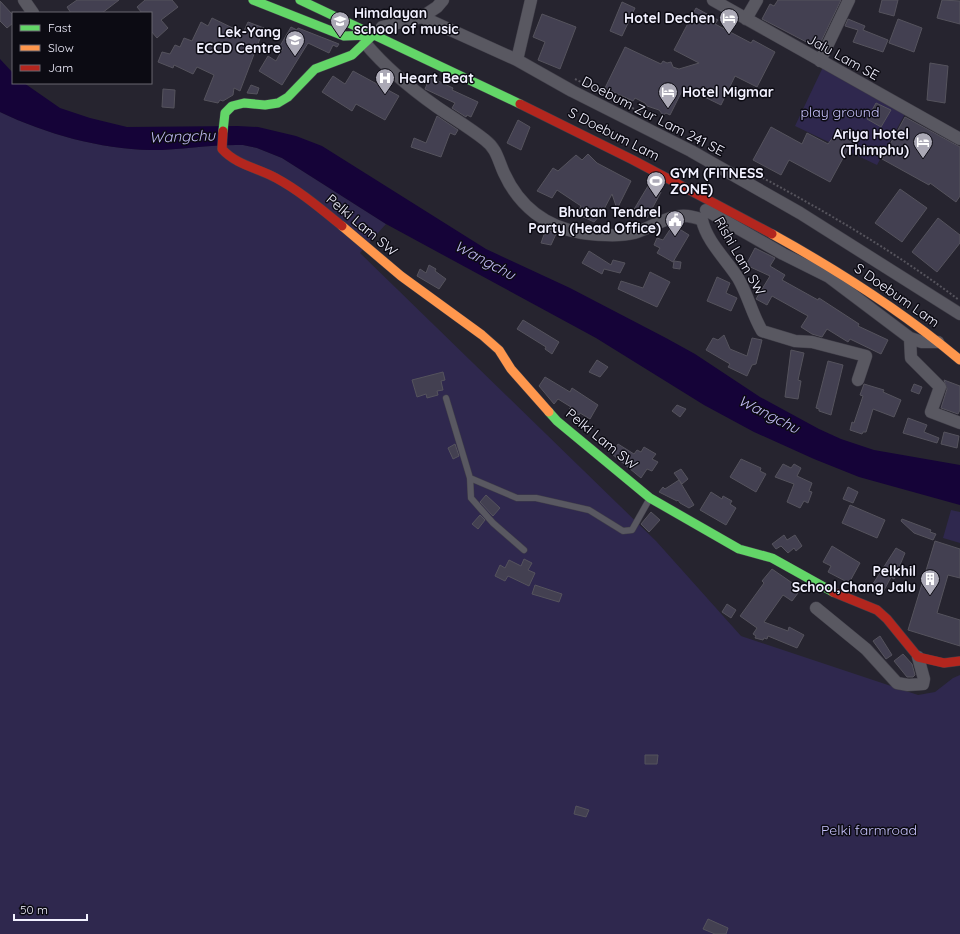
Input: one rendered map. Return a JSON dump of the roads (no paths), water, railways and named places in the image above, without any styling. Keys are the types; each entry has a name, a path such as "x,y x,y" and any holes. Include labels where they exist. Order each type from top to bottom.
{"main road":[{"path":"253,0 344,36 373,32"},
{"name":"S Doebum Lam","path":"300,0 373,32 493,90 705,209 866,288 918,324 960,360"},
{"name":"S Doebum Lam","path":"373,32 396,33"},
{"name":"Pelki Lam SW","path":"373,32 348,57 316,68 291,94 278,103 269,105 244,104 234,106 226,111 222,150 230,158 276,178 318,206 401,276 482,335 499,350 511,369 557,421 650,498 682,515 698,527 739,549 772,558 823,588 877,610 887,619 918,657"},
{"path":"918,657 944,662 960,661"}],"street":[{"path":"24,0 33,12"},
{"path":"373,32 422,17 437,7 443,0"},
{"path":"517,60 531,0"},
{"name":"Jalu Lam SE","path":"713,0 960,139"},
{"path":"746,19 758,0"},
{"path":"820,61 849,0"},
{"name":"Doebum Zur Lam 241 SE","path":"422,17 517,60 572,91 691,151 800,213 960,314"},
{"name":"Rishi Lam SW","path":"373,32 388,69 436,107 486,140 494,149 515,194 533,213 555,225 582,233 610,235 632,233 654,226 672,216 691,216 705,209 706,232 737,276 747,294 762,331 795,341 812,342 866,356 858,380"},
{"path":"705,209 783,254 829,277 910,338 922,342 940,342"},
{"path":"910,338 911,358 940,387 931,412 960,423"},
{"path":"816,608 866,649 897,683 908,686 923,684 924,679 918,657"}],"lane":[{"path":"446,398 470,478 471,498 494,523 524,550"},
{"path":"470,478 517,498 536,498 589,510 622,531 632,530 650,498"}],"water":[{"name":"Wangchu","path":"0,59 12,72 12,84 25,84 60,108 90,118 127,127 258,127 296,136 322,146 486,249 570,288 666,338 695,354 760,397 819,429 841,439 874,450 960,465 960,505 859,477 754,432 704,405 596,338 386,224 282,158 257,148 243,145 220,145 151,150 112,147 74,139 36,127 0,112"}],"place":[{"name":"Hotel Dechen","path":"729,35"},
{"name":"Himalayan school of music","path":"340,38"},
{"name":"Lek-Yang ECCD Centre","path":"295,57"},
{"name":"Heart Beat","path":"385,95"},
{"name":"Hotel Migmar","path":"668,109"},
{"name":"Ariya Hotel (Thimphu)","path":"923,159"},
{"name":"GYM (FITNESS ZONE)","path":"656,198"},
{"name":"Bhutan Tendrel Party (Head Office)","path":"675,237"},
{"name":"Pelkhil School,Chang Jalu","path":"930,596"}],"park label":[{"name":"play ground","path":"840,112"},
{"name":"Pelki farmroad","path":"869,830"}]}
